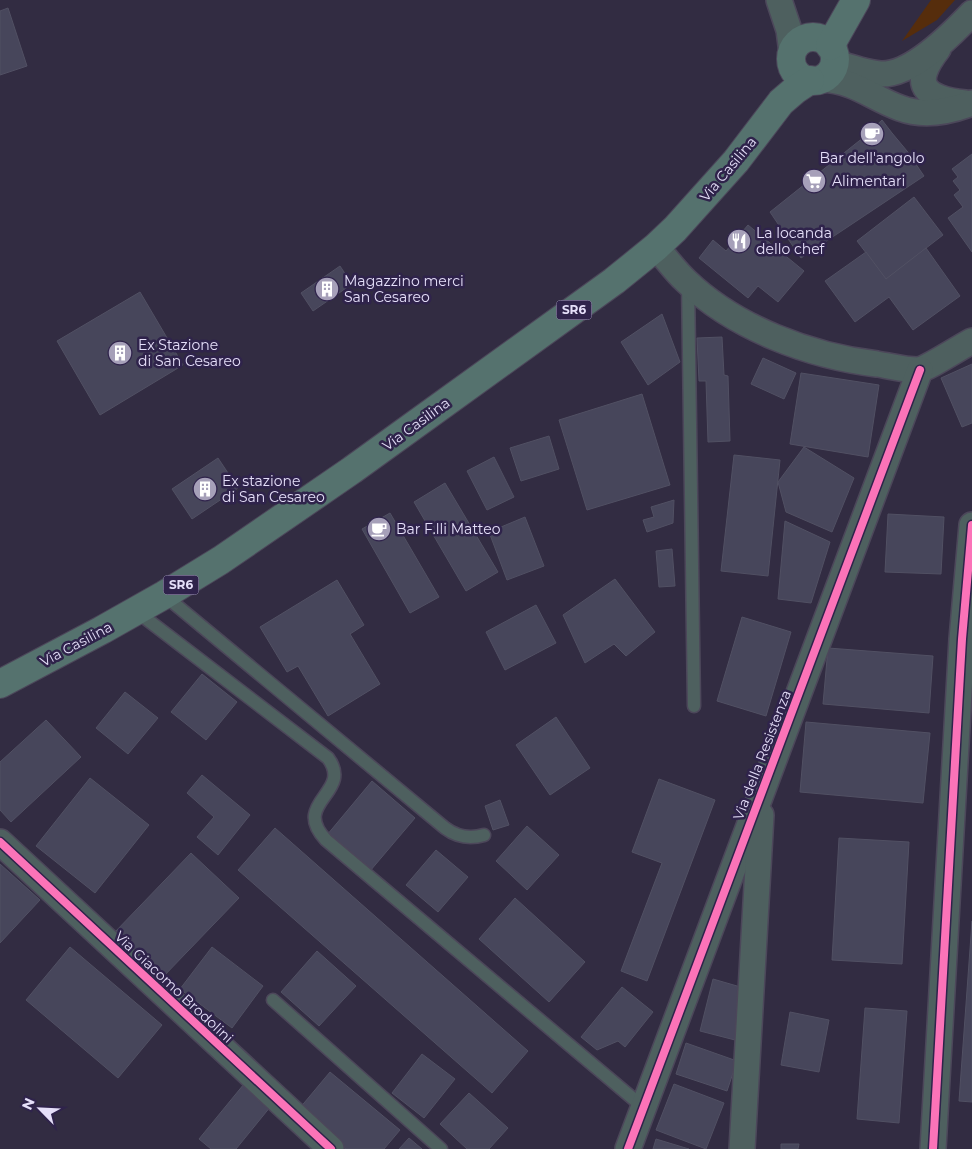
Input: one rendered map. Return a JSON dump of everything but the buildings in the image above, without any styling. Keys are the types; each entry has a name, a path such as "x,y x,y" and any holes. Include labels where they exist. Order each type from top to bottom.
{"main road":[{"path":"810,55 854,3"},
{"name":"Via Casilina","path":"0,684 164,595 270,528 614,281 656,247 709,193 781,102 810,55"}],"street":[{"path":"779,0 810,55 837,81 856,86 908,111 944,112 972,103"},
{"path":"810,55 881,74 892,72 919,60 965,20"},
{"path":"965,20 937,50 923,75 924,85 933,96 950,101 972,103"},
{"path":"656,247 688,282 719,306 738,318 796,345 841,358 920,370 972,341"},
{"name":"Via della Resistenza","path":"628,1149 920,370"},
{"path":"933,1149 962,639 972,525"},
{"path":"742,1149 763,789"},
{"name":"Via Giacomo Brodolini","path":"0,842 331,1149"}],"lane":[{"path":"965,20 967,0"},
{"path":"688,282 694,706"},
{"path":"164,595 451,833 466,837 484,835"},
{"path":"136,611 328,758 335,770 335,777 330,790 317,807 314,821 316,828 326,840 643,1107"},
{"path":"273,1000 441,1149"}],"shaded area":[{"path":"931,0 955,0 937,20 902,41"}],"cycle path":[{"path":"628,1149 920,370"},
{"path":"933,1149 962,639 972,525"},
{"path":"0,842 331,1149"}],"place":[{"name":"Bar dell'angolo","path":"872,134"},
{"name":"Alimentari","path":"814,181"},
{"name":"La locanda dello chef","path":"739,241"},
{"name":"Magazzino merci San Cesareo","path":"327,289"},
{"name":"Ex Stazione di San Cesareo","path":"120,353"},
{"name":"Ex stazione di San Cesareo","path":"205,489"},
{"name":"Bar F.lli Matteo","path":"379,529"}]}
